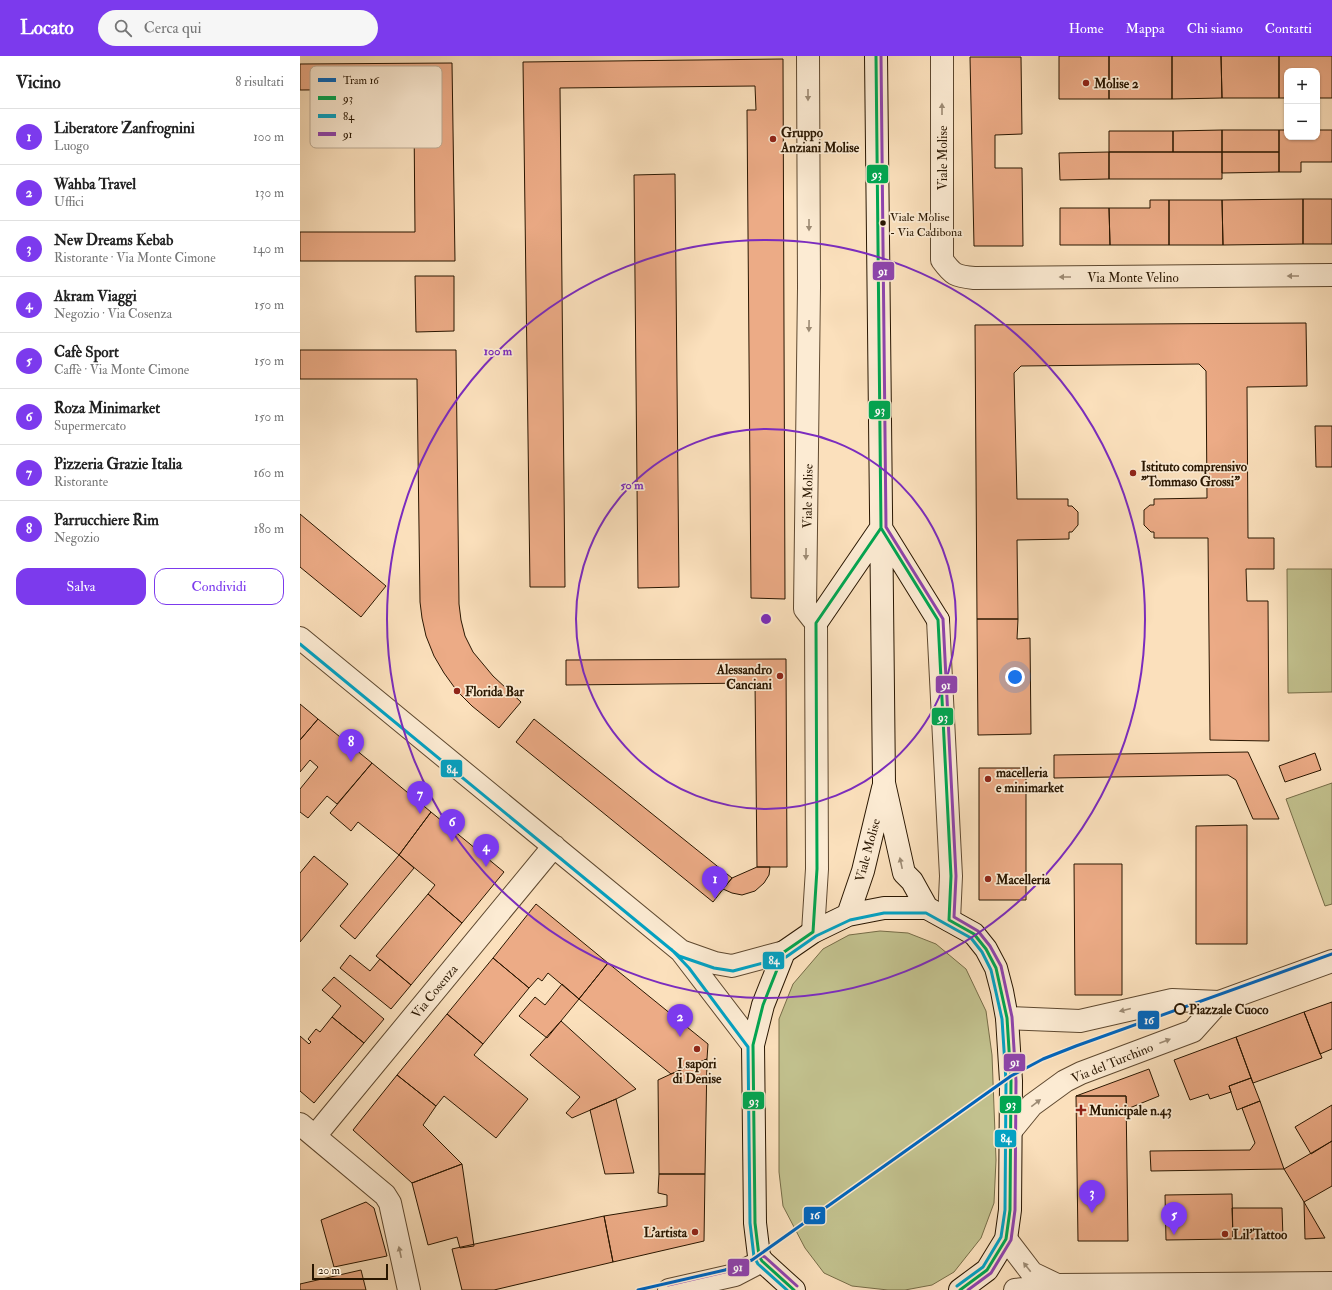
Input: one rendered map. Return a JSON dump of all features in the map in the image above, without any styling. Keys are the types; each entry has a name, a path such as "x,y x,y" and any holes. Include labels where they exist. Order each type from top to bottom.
{"street":[{"name":"Viale Molise","path":"808,56 810,287 805,609 816,623"},
{"name":"Viale Molise","path":"876,56 884,783 904,873 912,881 928,908"},
{"name":"Viale Molise","path":"942,56 942,260"},
{"name":"Via Monte Velino","path":"942,260 952,273 962,277 974,278 1332,275"},
{"path":"813,932 818,869 816,623 881,528 938,620 951,876 949,920"},
{"path":"300,638 681,951 753,1045"},
{"name":"Viale Molise","path":"848,915 863,871 884,783"},
{"name":"Via Cosenza","path":"307,1130 554,846"},
{"path":"681,951 715,963 732,966 784,952 813,932 848,915 884,908 928,908 974,934 986,949 996,968 1007,1018 1011,1081 1010,1210 1006,1239 987,1270 960,1290"},
{"path":"784,952 763,1005 753,1045 755,1223 759,1256 762,1261 794,1290"},
{"name":"Via del Turchino","path":"1007,1018 1080,1021 1172,1000 1219,1002 1332,961"},
{"name":"Via del Turchino","path":"1010,1132 1032,1105 1065,1081 1081,1073 1193,1031 1219,1002"},
{"path":"307,1130 385,1195 390,1203 408,1290"},
{"path":"1006,1239 1032,1273 1057,1285"},
{"path":"669,1290 735,1275 762,1261"},
{"path":"1015,1290 1057,1285 1332,1283"}],"shaded area":[{"path":"1287,569 1332,569 1332,692 1288,693"},
{"path":"1332,783 1332,904 1325,906 1286,799"},
{"path":"880,931 908,933 936,944 966,969 986,1011 992,1055 996,1160 994,1203 981,1238 954,1272 932,1285 905,1290 888,1290 852,1286 824,1273 805,1248 783,1206 779,1172 779,1019 793,984 823,949 849,935"}],"building":[{"path":"1059,56 1109,56 1109,99 1059,99"},
{"path":"1109,56 1172,56 1172,99 1109,99"},
{"path":"1172,56 1221,56 1222,98 1172,99"},
{"path":"1221,56 1279,56 1279,98 1222,98"},
{"path":"1279,56 1332,56 1332,98 1320,98 1320,68 1284,68 1284,98 1279,98"},
{"path":"970,57 1021,57 1022,134 995,135 995,168 1022,168 1023,246 974,246"},
{"path":"783,59 785,599 751,598 747,110 756,110 755,86 560,88 565,587 530,587 523,62"},
{"path":"452,63 455,261 300,261 300,232 415,232 414,148 442,148 442,66 310,66 310,90 300,90 300,64"},
{"path":"1222,130 1222,152 1173,152 1173,131"},
{"path":"1222,130 1279,130 1279,152 1222,152"},
{"path":"1279,130 1284,130 1284,140 1320,140 1320,130 1332,130 1332,162 1301,162 1301,172 1279,172"},
{"path":"1109,131 1173,131 1173,152 1109,152"},
{"path":"1109,152 1222,152 1222,179 1109,179"},
{"path":"1109,152 1109,179 1060,180 1059,153"},
{"path":"1222,152 1279,152 1279,172 1222,173"},
{"path":"675,174 679,587 638,588 634,175"},
{"path":"1303,199 1332,199 1332,244 1303,244"},
{"path":"1303,199 1303,244 1223,245 1222,200"},
{"path":"1150,200 1169,200 1169,245 1110,245 1109,208 1150,208"},
{"path":"1169,200 1222,200 1223,245 1169,245"},
{"path":"1060,208 1109,208 1110,245 1060,245"},
{"path":"415,276 454,276 454,331 416,332"},
{"path":"1306,323 1307,386 1247,387 1248,538 1274,538 1274,569 1246,569 1247,601 1268,601 1269,741 1210,740 1208,538 1154,538 1154,532 1151,532 1144,525 1144,510 1150,505 1154,505 1154,499 1207,498 1206,371 1199,364 1021,366 1014,373 1017,499 1068,499 1068,506 1072,506 1078,512 1078,525 1072,532 1069,532 1069,539 1017,540 1018,619 977,619 975,325"},
{"path":"300,350 456,350 459,604 465,636 473,652 493,676 521,702 499,728 472,706 457,691 434,656 426,636 420,602 417,379 300,379"},
{"path":"1315,426 1332,426 1332,467 1316,467"},
{"path":"300,514 386,586 361,617 300,567"},
{"path":"977,619 1018,619 1017,639 1030,638 1031,734 978,735"},
{"path":"786,659 787,867 757,867 755,683 566,685 566,660"},
{"path":"300,704 318,719 300,740"},
{"path":"318,719 372,763 337,804 327,796 308,818 300,812 300,789 318,767 310,760 300,772 300,740"},
{"path":"534,719 732,878 713,902 516,742"},
{"path":"1248,752 1279,819 1253,819 1236,780 1228,775 1054,778 1054,755"},
{"path":"1315,753 1321,770 1285,782 1279,766"},
{"path":"372,763 431,812 399,855 358,822 351,831 330,813"},
{"path":"979,768 1026,768 1026,900 979,900"},
{"path":"431,812 504,872 462,923 428,894 435,885 399,855"},
{"path":"1247,825 1247,944 1196,944 1196,826"},
{"path":"399,855 414,868 355,939 340,926"},
{"path":"314,856 348,884 300,942 300,873"},
{"path":"1074,864 1122,864 1122,995 1075,995"},
{"path":"757,867 770,867 769,875 764,883 755,891 742,895 723,889 732,878"},
{"path":"428,894 462,923 411,985 376,956"},
{"path":"536,904 608,963 579,999 548,973 542,981 538,978 529,988 493,958"},
{"path":"350,955 370,971 380,959 411,985 391,1009 340,968"},
{"path":"493,958 529,988 483,1044 447,1014"},
{"path":"608,963 708,1044 707,1059 671,1074 579,999"},
{"path":"334,977 384,1019 364,1043 332,1017 341,1006 322,990"},
{"path":"562,984 579,999 547,1038 519,1016 535,997 545,1005"},
{"path":"1332,1002 1332,1049 1320,1054 1304,1012"},
{"path":"1304,1012 1322,1058 1253,1083 1236,1037"},
{"path":"447,1014 483,1044 474,1055 528,1099 496,1138 444,1096 436,1106 397,1075"},
{"path":"332,1017 364,1043 314,1103 300,1091 300,1036 309,1044 311,1042 308,1039 316,1029 320,1032"},
{"path":"561,1021 636,1089 572,1118 566,1113 580,1097 530,1055"},
{"path":"1236,1037 1251,1078 1229,1086 1231,1092 1210,1099 1208,1094 1190,1100 1174,1060"},
{"path":"707,1059 705,1174 659,1174 658,1080"},
{"path":"1149,1069 1159,1096 1127,1109 1126,1096 1076,1096"},
{"path":"397,1075 436,1106 423,1125 462,1164 412,1183 353,1130"},
{"path":"1251,1078 1260,1101 1237,1110 1229,1086"},
{"path":"1076,1096 1126,1096 1128,1241 1078,1241"},
{"path":"616,1099 634,1173 605,1174 590,1110"},
{"path":"1260,1101 1284,1169 1151,1171 1150,1151 1250,1150 1255,1143 1242,1108"},
{"path":"1332,1105 1332,1141 1311,1154 1295,1127"},
{"path":"1332,1141 1332,1186 1304,1202 1284,1169"},
{"path":"462,1164 474,1246 460,1248 457,1237 428,1245 412,1183"},
{"path":"659,1174 705,1174 704,1241 613,1262 604,1216 667,1206 667,1195 658,1193"},
{"path":"1232,1194 1233,1239 1166,1240 1165,1195"},
{"path":"366,1202 374,1208 387,1256 334,1267 321,1220"},
{"path":"1304,1202 1325,1238 1305,1239"},
{"path":"1232,1208 1282,1208 1283,1239 1233,1239"},
{"path":"604,1216 613,1262 494,1290 462,1290 452,1249"},
{"path":"361,1270 366,1290 300,1290 300,1284"}],"tram line":[{"name":"16","path":"638,1290 725,1270 752,1260 1011,1076 1043,1059 1332,954"}],"transit line":[{"name":"93","path":"876,56 881,528"},
{"name":"91","path":"881,56 886,527 943,619 956,876 954,917 978,931 990,946 1001,966 1012,1017 1016,1081 1015,1210 1011,1240 991,1273 968,1290"},
{"name":"93","path":"881,528 938,620 951,876 949,920 974,934 986,949 996,968 1007,1018 1011,1081 1010,1210 1006,1239 987,1270 960,1290"},
{"name":"93","path":"794,1290 762,1261 759,1256 755,1223 753,1045 763,1005 784,952 813,932 817,869 816,623 881,528"},
{"name":"84","path":"300,644 679,956 714,968 733,971 786,957 816,936 850,920 884,913 926,913 971,938 982,952 991,970 1002,1019 1006,1081 1005,1210 1001,1237 983,1267 957,1286"},
{"name":"84","path":"671,949 689,968 748,1047 750,1223 754,1257 758,1264 787,1290"},
{"name":"91","path":"668,1285 733,1270 762,1256 797,1286"}],"place":[{"name":"Molise 2","path":"1086,83"},
{"name":"Gruppo Anziani Molise","path":"773,139"},
{"name":"Viale Molise - Via Cadibona","path":"883,223"},
{"name":"Istituto comprensivo \"Tommaso Grossi\"","path":"1133,473"},
{"name":"Alessandro Canciani","path":"780,676"},
{"name":"Florida Bar","path":"457,691"},
{"name":"Parrucchiere Rim","path":"351,762"},
{"name":"macelleria e minimarket","path":"988,779"},
{"name":"Pizzeria Grazie Italia","path":"420,814"},
{"name":"Roza Minimarket","path":"452,842"},
{"name":"Akram Viaggi","path":"486,867"},
{"name":"Macelleria","path":"988,879"},
{"name":"Liberatore Zanfrognini","path":"715,899"},
{"name":"Piazzale Cuoco","path":"1180,1009"},
{"name":"Wahba Travel","path":"680,1037"},
{"name":"I sapori di Denise","path":"697,1049"},
{"name":"Municipale n.43","path":"1081,1110"},
{"name":"New Dreams Kebab","path":"1092,1213"},
{"name":"L'artista","path":"695,1232"},
{"name":"Lil'Tattoo","path":"1225,1234"},
{"name":"Cafè Sport","path":"1174,1235"}]}
